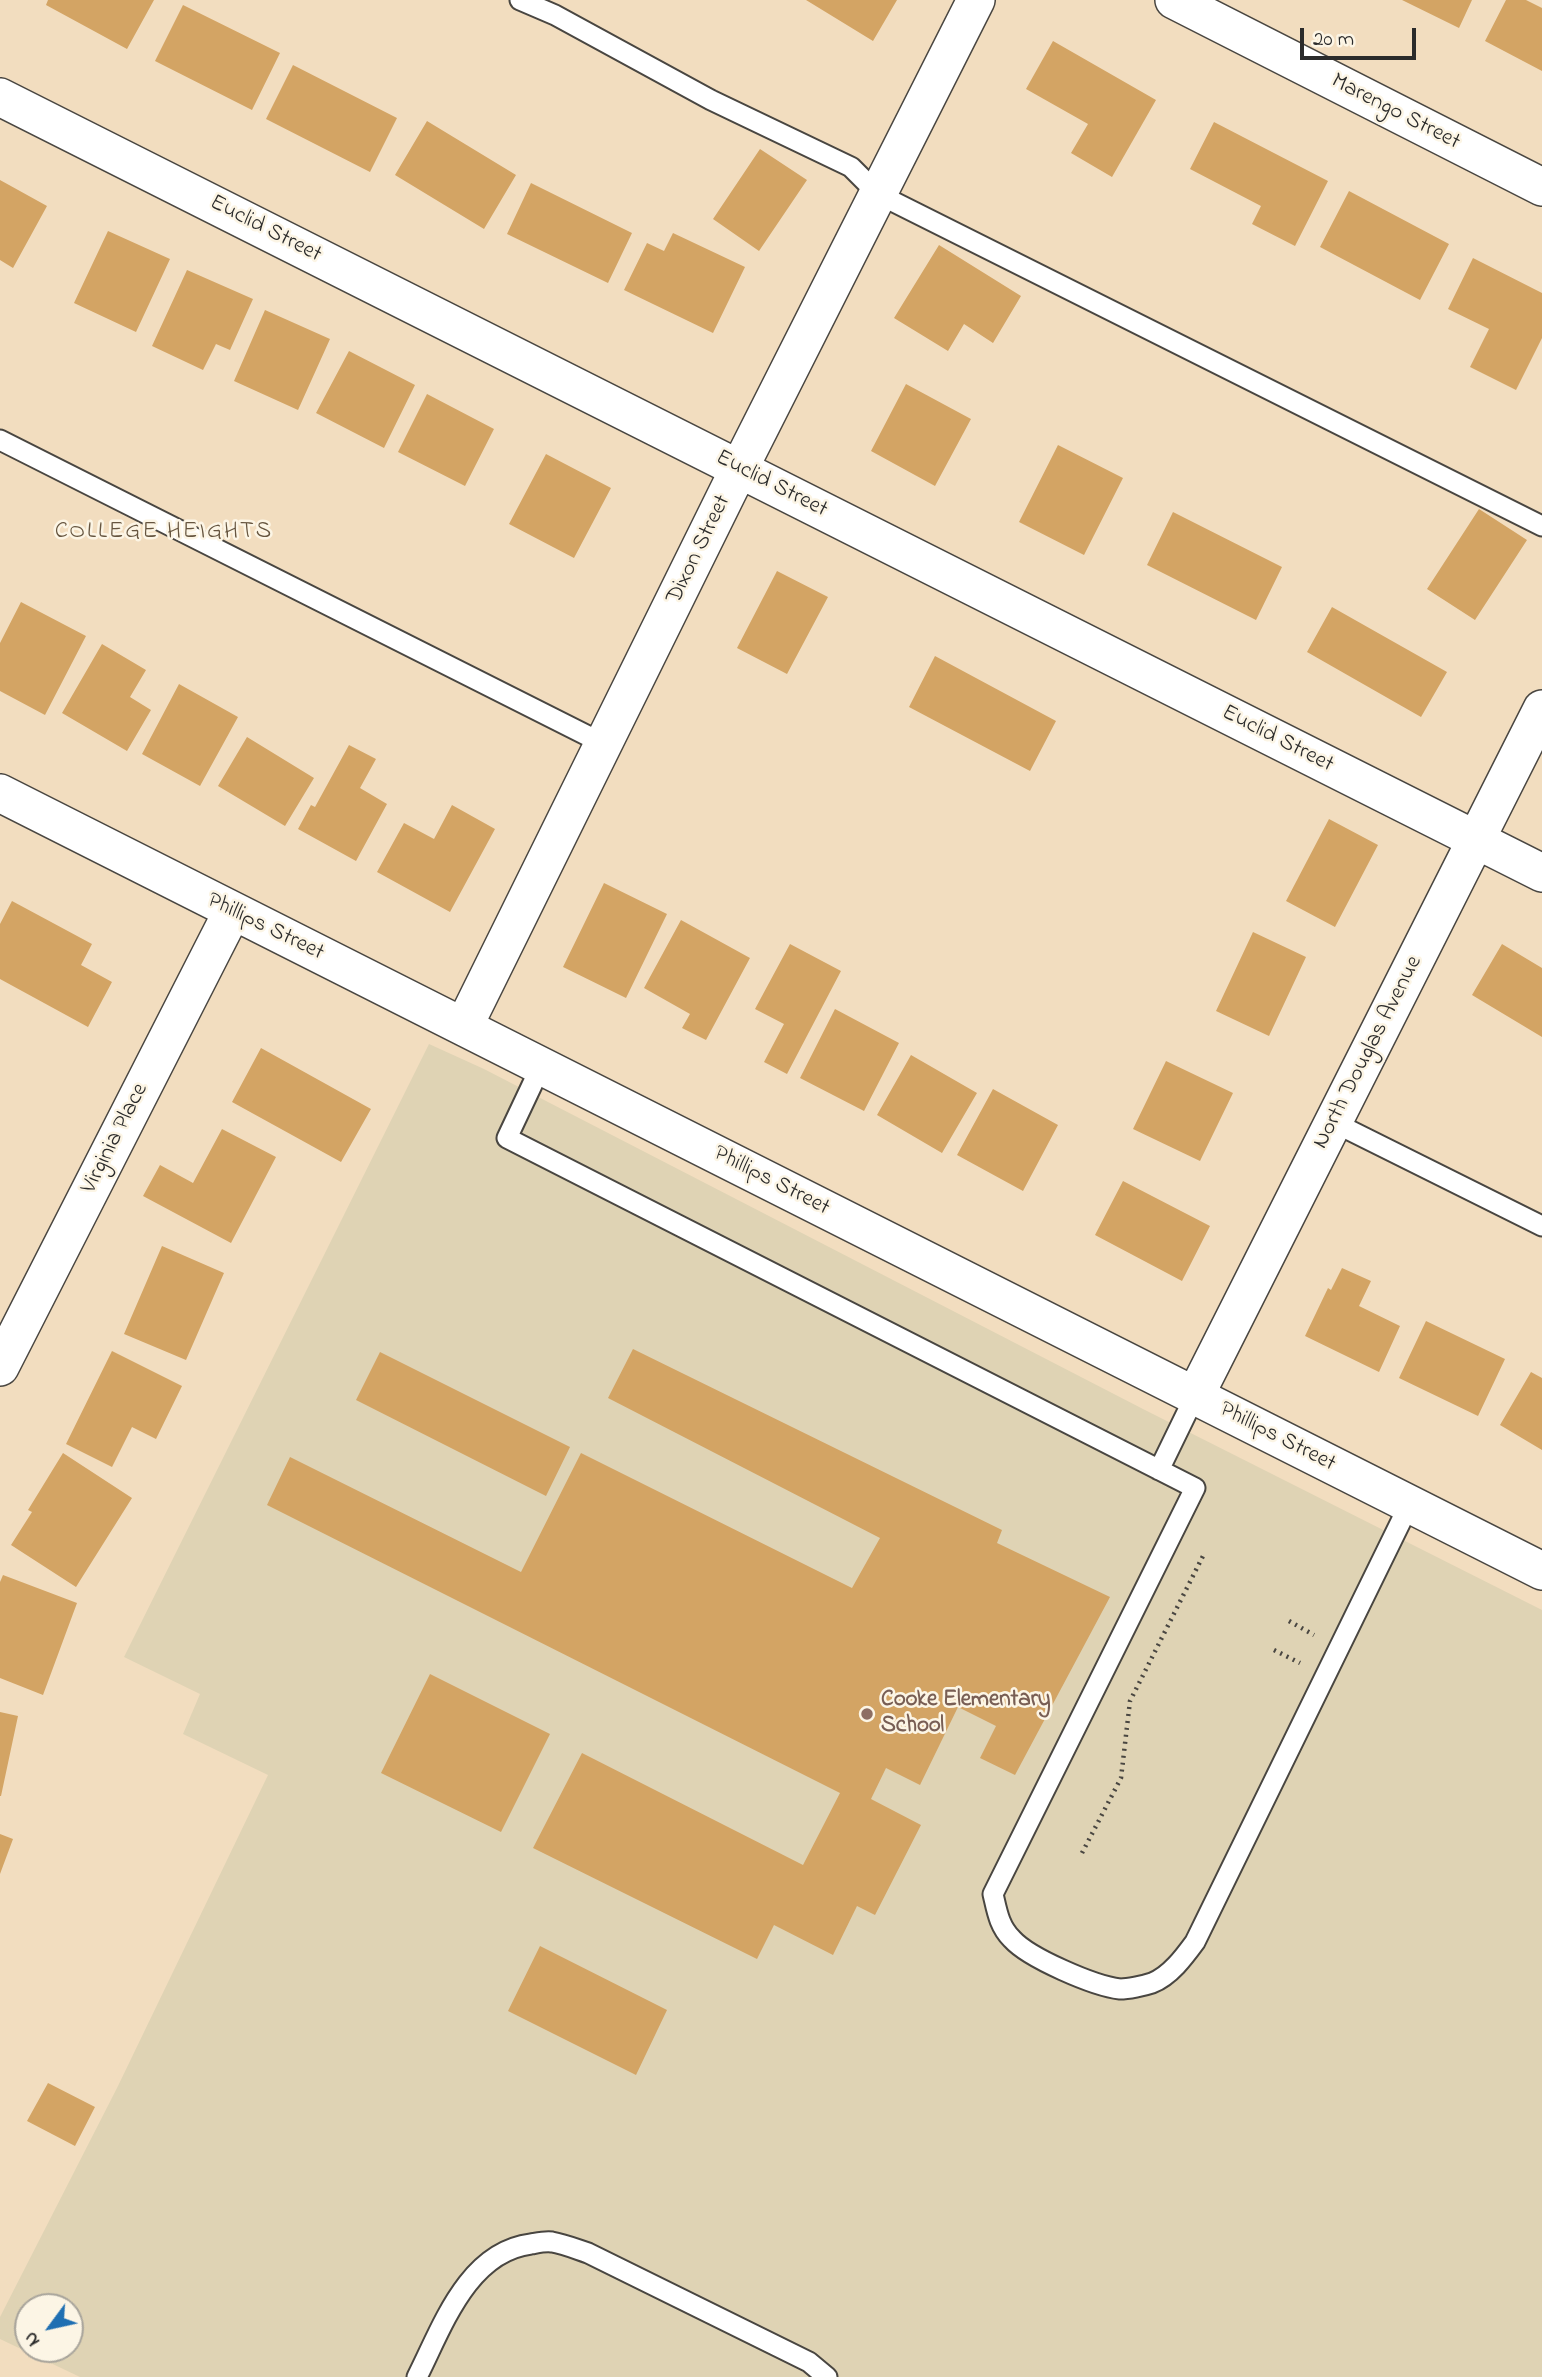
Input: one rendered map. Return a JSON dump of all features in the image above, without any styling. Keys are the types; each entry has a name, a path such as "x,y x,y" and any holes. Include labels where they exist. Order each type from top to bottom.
{"street":[{"name":"Dixon Street","path":"464,1026 739,469 976,0"},
{"name":"Marengo Street","path":"1174,0 1542,187"},
{"name":"Euclid Street","path":"0,97 1542,873"},
{"name":"North Douglas Avenue","path":"1195,1396 1542,709"},
{"name":"Phillips Street","path":"0,793 1542,1572"},
{"name":"Virginia Place","path":"0,1367 232,912"}],"lane":[{"path":"520,0 555,15 711,100 850,167 878,194 1542,526"},
{"path":"0,440 604,744"},
{"path":"541,1066 507,1138 1195,1488 993,1894 998,1920 1012,1939 1029,1952 1086,1981 1121,1989 1154,1982 1180,1962 1195,1942 1409,1505"},
{"path":"1334,1122 1542,1226"},
{"path":"1159,1470 1195,1396"},
{"path":"417,2377 451,2309 468,2282 489,2262 519,2245 550,2241 588,2253 808,2362 827,2377"}],"path":[{"path":"1082,1853 1121,1778 1130,1701 1203,1556"}],"shaded area":[{"name":"Cooke Elementary School","path":"429,1044 484,1069 1143,1409 1542,1610 1542,2377 80,2377 51,2363 84,2363 84,2293 14,2293 14,2346 0,2339 0,2317 117,2088 268,1775 183,1734 200,1694 124,1657"}],"building":[{"path":"48,0 154,0 127,49 46,5"},
{"path":"806,0 897,0 873,41"},
{"path":"1402,0 1472,0 1459,28"},
{"path":"1506,0 1526,0 1542,8 1542,71 1485,41"},
{"path":"183,5 280,53 252,110 155,61"},
{"path":"1053,41 1156,100 1112,177 1071,153 1088,124 1026,89"},
{"path":"293,65 397,118 370,172 266,119"},
{"path":"427,121 516,175 484,229 395,175"},
{"path":"1214,122 1328,181 1295,246 1252,224 1261,206 1190,169"},
{"path":"760,149 807,180 759,251 713,219"},
{"path":"0,180 47,206 13,268 0,260"},
{"path":"531,183 632,233 608,283 507,234"},
{"path":"1349,191 1449,244 1420,300 1320,247"},
{"path":"108,231 170,259 136,332 74,303"},
{"path":"673,233 745,267 713,333 624,290 647,243 664,251"},
{"path":"939,245 1021,296 993,343 964,324 948,351 894,318"},
{"path":"1473,258 1542,293 1542,338 1516,390 1470,367 1489,329 1448,309"},
{"path":"187,270 253,299 230,350 216,344 203,370 152,346"},
{"path":"265,310 330,339 298,410 234,381"},
{"path":"349,351 415,385 384,448 316,413"},
{"path":"906,384 971,419 935,486 871,451"},
{"path":"427,394 494,429 465,486 398,452"},
{"path":"1058,445 1123,478 1084,555 1019,522"},
{"path":"546,454 611,488 574,558 509,524"},
{"path":"1479,509 1527,540 1475,620 1427,589"},
{"path":"1173,512 1282,567 1256,620 1147,565"},
{"path":"777,571 828,597 787,674 737,648"},
{"path":"21,602 86,636 45,715 0,691 0,643"},
{"path":"1332,607 1447,672 1421,717 1307,652"},
{"path":"102,644 146,670 130,697 151,710 127,751 62,713"},
{"path":"935,656 1056,721 1030,771 909,707"},
{"path":"179,684 238,717 200,786 142,754"},
{"path":"247,737 314,778 285,826 218,786"},
{"path":"349,745 376,759 360,788 387,804 356,861 298,829 311,805 315,807"},
{"path":"452,805 495,829 450,912 377,872 404,823 434,839"},
{"path":"1329,819 1378,845 1335,927 1286,901"},
{"path":"604,883 667,914 626,998 563,967"},
{"path":"12,901 92,944 81,965 112,982 88,1027 0,979 0,924"},
{"path":"681,920 750,958 706,1040 682,1028 690,1014 644,988"},
{"path":"1253,932 1306,957 1269,1036 1216,1011"},
{"path":"790,944 841,971 787,1074 764,1062 784,1024 755,1009"},
{"path":"1502,944 1542,968 1542,1037 1472,995"},
{"path":"835,1009 899,1043 864,1111 800,1078"},
{"path":"261,1048 371,1109 341,1162 232,1102"},
{"path":"911,1055 977,1093 942,1153 877,1115"},
{"path":"1166,1061 1233,1093 1200,1161 1133,1129"},
{"path":"993,1089 1058,1125 1023,1191 957,1155"},
{"path":"222,1129 276,1157 231,1243 143,1196 160,1165 193,1183"},
{"path":"1123,1181 1210,1226 1182,1281 1095,1235"},
{"path":"162,1246 224,1273 186,1360 124,1334"},
{"path":"1342,1268 1371,1281 1359,1306 1400,1326 1379,1372 1305,1336 1328,1288 1331,1290"},
{"path":"1426,1321 1505,1359 1478,1416 1399,1378"},
{"path":"633,1349 1002,1530 997,1543 1110,1597 1015,1775 980,1758 996,1726 958,1707 920,1785 886,1768 871,1799 921,1825 875,1915 857,1906 833,1955 774,1925 757,1959 533,1848 582,1753 803,1865 840,1793 267,1505 290,1457 521,1572 581,1453 852,1588 880,1538 608,1398"},
{"path":"112,1351 182,1386 156,1439 132,1427 112,1467 66,1444"},
{"path":"380,1352 570,1447 546,1496 356,1400"},
{"path":"1531,1372 1542,1378 1542,1450 1500,1425"},
{"path":"63,1453 132,1498 76,1587 11,1545 32,1512 28,1510"},
{"path":"3,1575 77,1603 43,1695 0,1678 0,1582"},
{"path":"430,1674 550,1734 501,1832 381,1773"},
{"path":"0,1712 18,1716 1,1796 0,1796"},
{"path":"0,1834 13,1839 0,1874"},
{"path":"540,1946 667,2010 636,2075 508,2011"},
{"path":"48,2083 95,2107 75,2146 27,2121"}],"place":[{"name":"Cooke Elementary School","path":"867,1714"}],"district":[{"name":"COLLEGE HEIGHTS","path":"164,533"}]}
